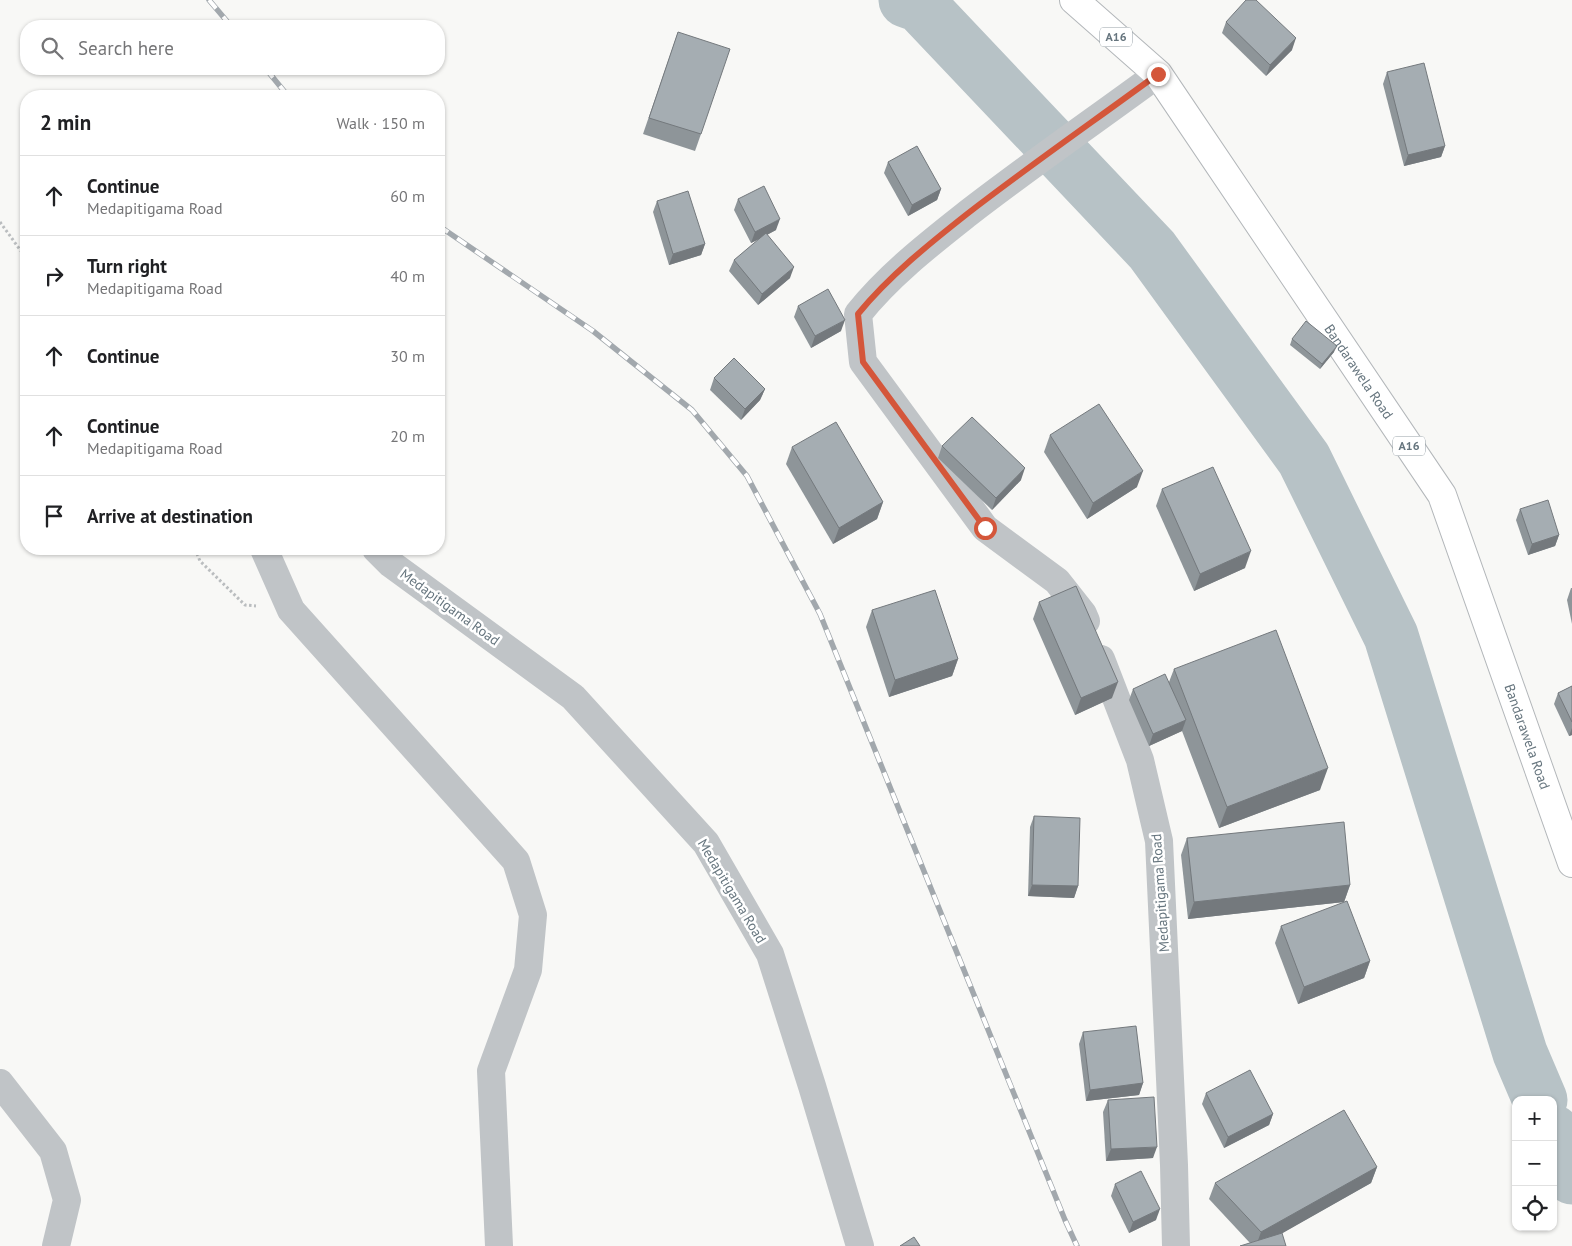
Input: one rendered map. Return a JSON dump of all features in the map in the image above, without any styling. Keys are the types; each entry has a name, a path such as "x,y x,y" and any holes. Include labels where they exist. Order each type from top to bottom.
{"highway":[{"name":"A16","path":"1074,0 1158,74"},
{"name":"Bandarawela Road","path":"1158,74 1442,495 1572,863"}],"street":[{"name":"Medapitigama Road","path":"1158,74 996,192 933,241 871,298 858,314 863,362 985,528 1057,581 1083,614 1140,760 1159,841 1174,1155 1176,1246"},
{"path":"267,555 291,610 516,861 533,915 528,970 491,1071 499,1246"},
{"name":"Medapitigama Road","path":"382,555 391,564 573,696 706,843 770,954 860,1246"},
{"path":"0,1083 52,1151 67,1200 56,1246"}],"path":[{"path":"0,222 20,250"},
{"path":"198,555 200,561 245,605 291,610"}],"building":[{"path":"1246,0 1256,0 1296,38 1270,65 1226,22"},
{"path":"678,32 730,49 701,134 649,118"},
{"path":"1424,63 1445,146 1408,155 1387,72"},
{"path":"917,146 941,189 912,205 888,162"},
{"path":"764,186 780,219 755,232 738,199"},
{"path":"688,191 705,244 673,254 657,201"},
{"path":"766,233 794,267 762,294 734,260"},
{"path":"828,289 845,320 815,336 798,306"},
{"path":"1306,321 1337,346 1322,364 1292,339"},
{"path":"734,358 765,389 745,409 714,378"},
{"path":"1099,404 1143,471 1093,503 1050,435"},
{"path":"972,417 1025,468 996,498 942,446"},
{"path":"836,422 883,502 839,528 792,447"},
{"path":"1213,467 1251,551 1200,574 1162,489"},
{"path":"1548,500 1559,535 1532,544 1520,509"},
{"path":"1076,586 1118,682 1081,698 1039,602"},
{"path":"935,590 958,659 895,680 872,610"},
{"path":"1276,630 1328,768 1227,807 1174,669"},
{"path":"1165,674 1186,720 1153,734 1133,689"},
{"path":"1572,686 1572,722 1558,693"},
{"path":"1034,816 1080,818 1078,886 1032,885"},
{"path":"1344,822 1350,885 1194,902 1187,838"},
{"path":"1347,901 1370,961 1304,987 1281,926"},
{"path":"1136,1026 1143,1083 1090,1090 1083,1032"},
{"path":"1250,1070 1273,1114 1228,1137 1206,1093"},
{"path":"1154,1097 1157,1147 1111,1149 1108,1100"},
{"path":"1344,1110 1377,1167 1261,1232 1215,1183"},
{"path":"1141,1171 1160,1209 1133,1222 1115,1184"},
{"path":"1282,1233 1286,1246 1240,1246"},
{"path":"914,1237 920,1246 900,1246"}],"waterway":[{"path":"906,0 920,5 1152,250 1304,459 1391,636 1520,1053 1538,1096"},
{"path":"1557,1141 1572,1177"}],"railway":[{"path":"209,0 226,20"},
{"path":"271,75 283,90"},
{"path":"445,230 593,331 692,410 747,476 820,614 1077,1246"}],"route":[{"path":"985,528 863,362 858,314 871,298 933,241 996,192 1158,74"}]}
